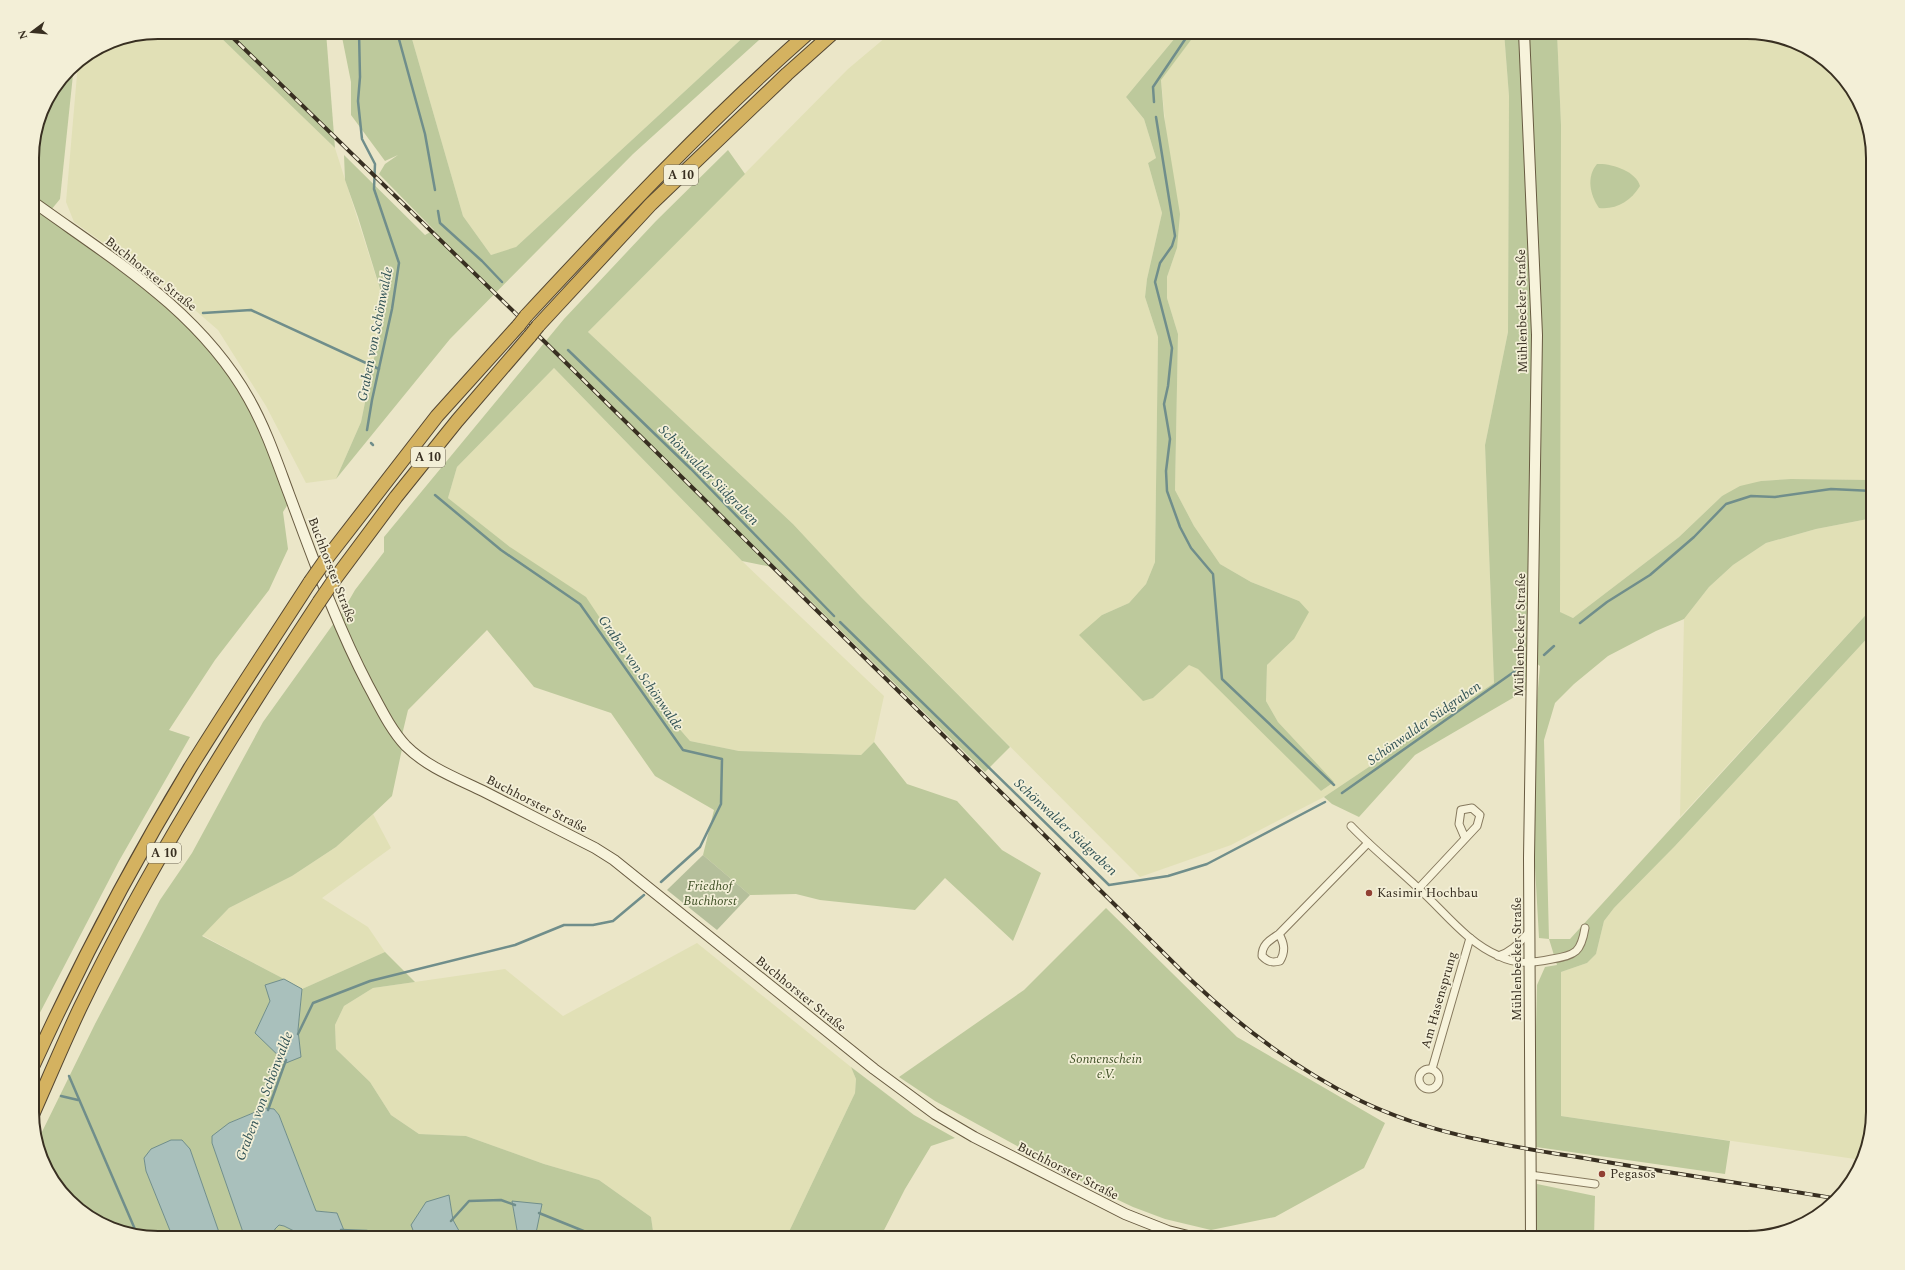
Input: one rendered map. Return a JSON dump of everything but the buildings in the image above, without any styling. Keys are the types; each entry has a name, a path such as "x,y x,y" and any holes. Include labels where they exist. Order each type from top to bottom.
{"highway":[{"name":"A 10","path":"39,1054 89,950 155,828 206,742 324,562 437,416 522,320 621,214 717,118 802,39"},
{"name":"A 10","path":"39,1100 60,1050 81,1007 155,868 234,735 332,583 396,497 534,331 651,204 787,74 826,39"}],"main road":[{"name":"Mühlenbecker Straße","path":"1524,39 1537,335 1529,932 1530,1231"},
{"name":"Buchhorster Straße","path":"39,206 176,308 210,342 236,376 250,399 269,440 336,617 353,655 392,726 404,743 412,751 440,770 595,848 614,860 874,1069 935,1114 974,1137 1124,1214 1168,1231"}],"street":[{"name":"Am Hasensprung","path":"1351,826 1419,888 1470,938 1498,956 1516,962 1530,963 1566,956 1577,951 1583,941 1585,928"},
{"path":"1419,888 1465,838"},
{"path":"1279,934 1368,843"},
{"path":"1498,956 1509,953 1529,932"},
{"name":"Am Hasensprung","path":"1432,1069 1470,938"},
{"path":"1530,1175 1595,1184"}],"green space":[{"path":"150,39 222,39 335,148 385,305 361,422 336,479 306,483 266,406 218,330 181,298 74,222 66,202 77,72 92,59 105,51 135,41"},
{"path":"222,39 327,39 335,148"},
{"path":"342,39 412,39 463,216 491,255 516,247 741,39 760,39 633,154 450,339 336,479 361,422 385,305 345,180 344,155 425,235 434,230 379,174 385,164 398,155 385,161 351,115 351,82"},
{"path":"412,39 741,39 515,248 491,255 463,216"},
{"path":"884,39 1174,39 1126,97 1144,119 1156,158 1148,163 1162,213 1147,279 1145,297 1158,337 1155,562 1146,584 1129,603 1102,615 1153,698 1189,664 1199,669 1321,791 1334,782 1278,722 1266,701 1267,665 1294,639 1299,601 1251,582 1220,564 1194,526 1175,490 1178,334 1167,298 1167,277 1177,248 1161,79 1192,39 1505,39 1509,96 1508,332 1485,445 1494,683 1324,797 1231,845 1140,877 861,597 793,524 588,332 848,69"},
{"path":"1174,39 1192,39 1161,80 1164,116 1180,214 1177,248 1167,277 1167,298 1178,334 1175,490 1194,526 1220,564 1251,582 1299,601 1309,612 1294,639 1267,665 1266,701 1278,722 1334,782 1321,791 1198,669 1189,665 1153,698 1143,701 1079,635 1102,615 1129,603 1146,584 1155,562 1158,337 1145,297 1147,279 1162,213 1148,163 1156,158 1144,119 1126,97"},
{"path":"1505,39 1557,39 1561,125 1560,612 1573,618 1679,537 1722,496 1740,486 1761,481 1791,479 1866,480 1866,519 1816,529 1766,543 1733,565 1709,587 1684,619 1656,631 1608,656 1574,684 1555,703 1544,740 1549,939 1539,938 1534,849 1535,722 1540,666 1529,658 1528,689 1415,755 1359,817 1332,804 1324,797 1494,683 1485,445 1508,332 1509,96"},
{"path":"1557,39 1762,40 1785,45 1800,51 1813,59 1836,80 1854,105 1862,127 1866,158 1866,480 1791,479 1761,481 1722,496 1679,537 1573,618 1559,612 1561,125"},
{"path":"73,76 60,199 51,210 39,201 40,143 43,127 51,105 59,92"},
{"path":"728,150 745,174 588,332 793,524 861,597 1010,747 985,772 777,568 742,561 554,368 457,467 448,498 510,547 586,597 656,702 690,741 739,751 861,755 874,742 907,784 957,801 1002,850 1041,873 1013,941 945,878 915,910 820,900 796,894 750,895 703,855 714,810 655,776 611,713 534,687 487,630 408,710 402,735 363,666 340,616 355,590 384,552 384,537 564,319 656,221"},
{"path":"1597,164 1609,165 1628,172 1634,176 1640,186 1628,200 1617,206 1611,208 1599,208 1593,197 1590,186 1591,175"},
{"path":"39,210 163,304 206,345 219,360 240,391 256,422 288,504 283,512 288,549 269,590 215,660 169,730 190,737 119,861 39,1015"},
{"path":"554,368 742,561 884,696 874,742 861,755 739,751 690,741 656,702 510,547 448,498 457,467"},
{"path":"1866,519 1866,615 1680,817 1684,619 1709,587 1733,565 1766,543 1816,529"},
{"path":"1866,615 1866,640 1675,846 1614,908 1604,921 1596,954 1587,963 1561,972 1561,1116 1730,1141 1725,1174 1536,1147 1535,1068 1537,985 1545,967 1557,965 1549,939 1570,939"},
{"path":"334,623 365,688 382,719 402,749 392,796 373,814 336,847 292,876 229,908 202,936 284,979 265,985 270,1001 255,1033 301,1057 298,1030 302,989 385,952 415,982 373,988 344,1006 335,1025 336,1049 370,1082 391,1115 419,1134 466,1136 544,1164 599,1180 651,1217 653,1231 534,1231 512,1201 518,1231 459,1231 453,1220 449,1196 411,1225 413,1231 344,1231 337,1213 316,1211 279,1115 274,1109 265,1108 229,1123 212,1143 243,1231 219,1231 190,1149 144,1158 146,1171 170,1231 143,1230 127,1227 105,1219 92,1211 74,1196 64,1184 51,1165 41,1134 95,1024 160,900 192,853 263,722"},
{"path":"1866,640 1866,1120 1864,1135 1856,1159 1561,1116 1561,972 1587,963 1596,954 1604,921 1614,908 1675,846"},
{"path":"373,814 391,848 322,898 368,927 385,952 302,989 202,935 229,908 292,876 336,847"},
{"name":"Friedhof Buchhorst","path":"703,855 750,895 717,930 667,890"},
{"name":"Sonnenschein e.V.","path":"1106,908 1237,1037 1385,1123 1364,1168 1275,1217 1211,1230 1165,1219 1133,1207 1097,1190 935,1101 899,1077 1024,990"},
{"path":"697,943 851,1067 856,1079 855,1093 789,1231 653,1231 651,1217 599,1180 544,1164 466,1136 419,1134 391,1115 370,1082 336,1049 335,1025 344,1006 373,988 505,969 563,1016"},
{"path":"851,1067 914,1115 955,1138 931,1146 905,1189 884,1231 789,1231 855,1093 856,1079"},
{"path":"1537,1184 1595,1196 1594,1231 1535,1231"},
{"path":"279,1225 294,1231 274,1231"}],"water":[{"path":"284,979 302,989 298,1030 301,1057 286,1063 255,1033 270,1001 265,985"},
{"path":"265,1108 274,1109 279,1115 316,1211 337,1213 344,1231 294,1231 279,1225 274,1231 243,1231 212,1143 212,1136 229,1123"},
{"path":"171,1140 182,1140 190,1149 219,1231 170,1231 146,1171 144,1158 151,1149"},
{"path":"449,1195 453,1220 459,1231 413,1231 411,1225 426,1202"},
{"path":"512,1201 542,1204 536,1231 517,1230"}],"waterway":[{"name":"Graben von Schönwalde","path":"359,39 360,77 358,101 362,139 375,164 374,189 399,263 392,309 367,430"},
{"name":"Schönwalder Südgraben","path":"399,39 425,134 435,190"},
{"path":"1154,102 1153,87 1185,39"},
{"path":"1156,117 1175,236 1172,246 1160,263 1155,282 1172,348 1168,386 1164,404 1170,439 1166,471 1167,491 1180,527 1191,548 1213,574 1222,679 1334,785"},
{"name":"Schönwalder Südgraben","path":"438,211 440,223 482,261 502,282"},
{"path":"203,313 251,310 379,369"},
{"name":"Schönwalder Südgraben","path":"568,350 691,469 834,616"},
{"name":"Schönwalder Südgraben","path":"1580,623 1607,602 1650,575 1694,537 1726,504 1751,496 1775,497 1831,489 1866,491"},
{"name":"Graben von Schönwalde","path":"435,495 501,550 580,604 683,750 722,759 721,804 700,847 661,882"},
{"name":"Schönwalder Südgraben","path":"840,622 1109,885 1168,876 1207,864 1325,802"},
{"name":"Schönwalder Südgraben","path":"1544,655 1554,646"},
{"name":"Schönwalder Südgraben","path":"1342,793 1518,669"},
{"name":"Graben von Schönwalde","path":"298,1034 313,1003 370,981 515,945 564,925 593,925 613,921 644,895"},
{"name":"Graben von Schönwalde","path":"268,1110 286,1060"},
{"path":"69,1076 135,1228"},
{"path":"61,1096 78,1100"},
{"name":"Graben von Schönwalde","path":"451,1221 469,1201 501,1200 515,1205"},
{"name":"Graben von Schönwalde","path":"539,1213 584,1231"},
{"name":"Graben von Schönwalde","path":"341,1230 367,1231"}],"railway":[{"path":"234,39 547,344 1191,980 1230,1015 1271,1047 1315,1076 1361,1101 1416,1123 1444,1131 1530,1149 1829,1197"}],"place":[{"name":"Kasimir Hochbau","path":"1369,893"},
{"name":"Pegasos","path":"1602,1174"}]}
